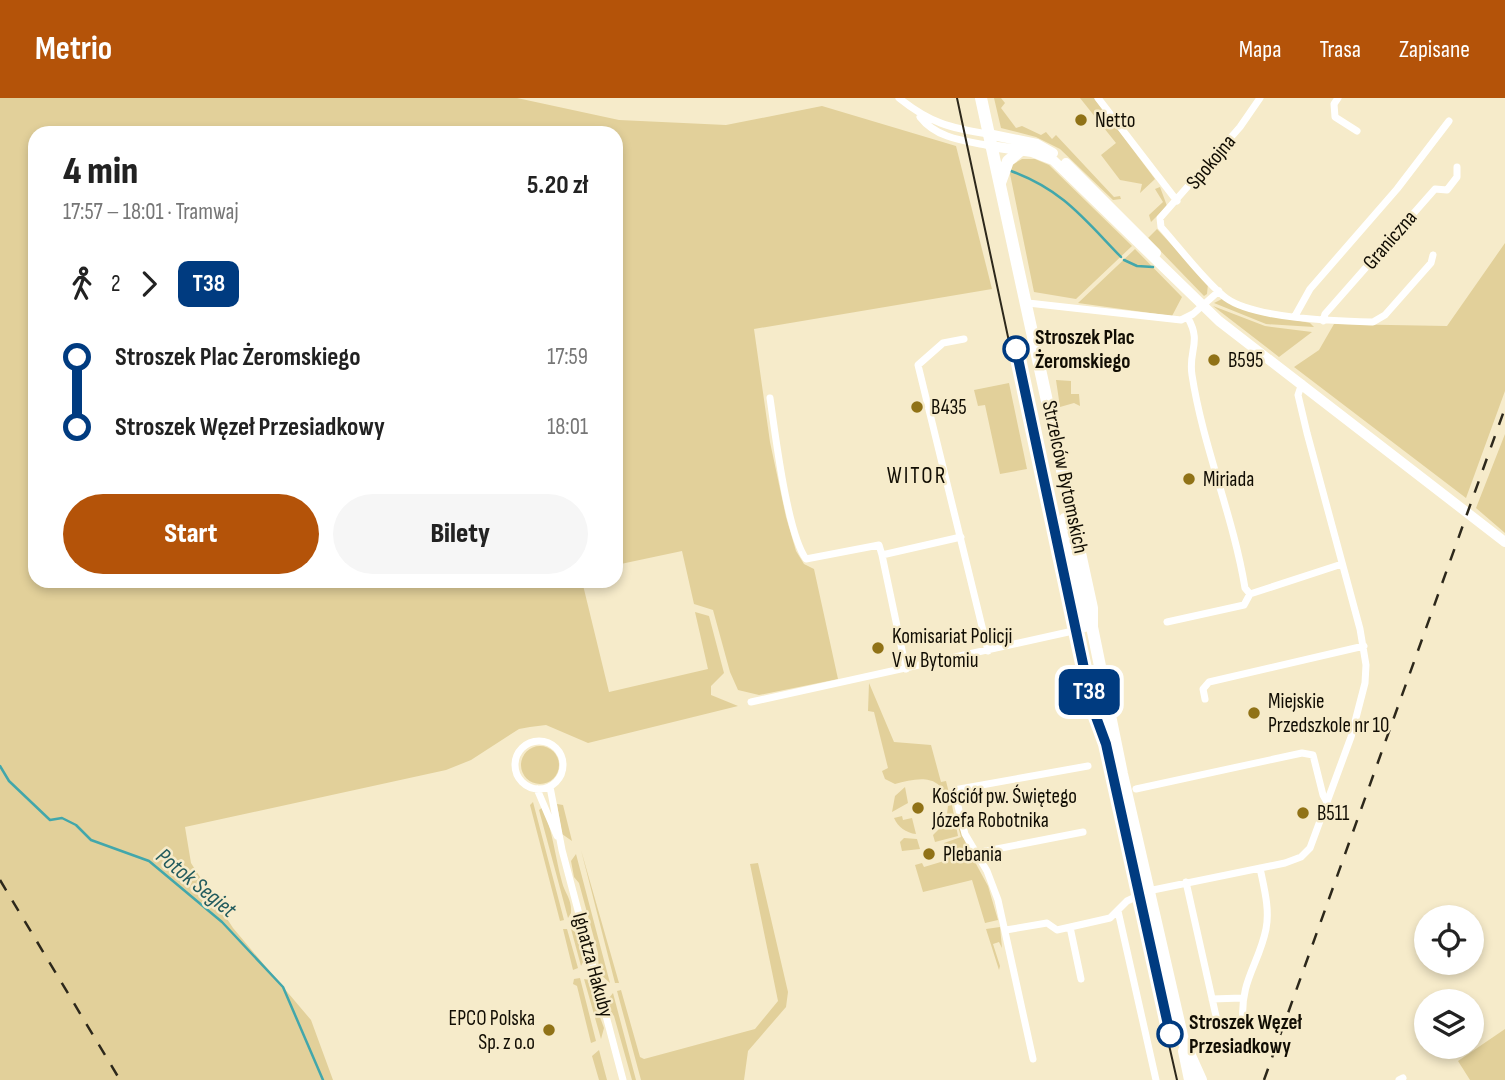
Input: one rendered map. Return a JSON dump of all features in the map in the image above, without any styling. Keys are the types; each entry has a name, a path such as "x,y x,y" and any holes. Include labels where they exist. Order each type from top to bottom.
{"highway":[{"name":"Strzelców Bytomskich","path":"981,98 1012,247 1019,261 1028,303 1148,891 1184,1040 1201,1080"},
{"path":"999,186 1008,161 1021,150"},
{"name":"Strzelców Bytomskich","path":"1012,247 1011,262 1083,616 1092,626"},
{"path":"1184,1040 1184,1059 1190,1080"}],"street":[{"path":"899,98 918,114 927,126 942,134 1037,144 1061,158 1137,230 1177,280"},
{"path":"1098,98 1177,201"},
{"name":"Spokojna","path":"1159,222 1260,98"},
{"path":"1338,98 1333,111 1335,117 1357,131"},
{"path":"918,114 942,126 1053,160 1239,338 1302,383 1505,542"},
{"path":"1295,316 1310,289 1397,189 1449,121"},
{"name":"Graniczna","path":"1323,321 1325,314 1435,189 1447,190 1457,177 1457,167"},
{"path":"1435,189 1437,179"},
{"name":"Graniczna","path":"1159,222 1219,291 1239,304 1323,321 1373,322 1379,319 1431,263 1433,255"},
{"path":"1028,303 1174,320 1188,318 1219,291"},
{"path":"1188,318 1197,334 1191,369 1197,397 1234,534 1245,588 1250,594"},
{"path":"964,339 943,343 918,365 988,651"},
{"path":"1006,930 1046,923 1057,930 1110,918 1127,901 1148,891 1260,868 1301,857 1310,848 1328,804 1365,683 1364,646 1301,407 1298,394 1302,383"},
{"path":"770,398 789,505 802,553 806,559 879,545 906,669"},
{"path":"882,555 961,537"},
{"path":"1167,622 1244,605 1250,594 1342,564"},
{"path":"751,702 1092,626"},
{"path":"1205,699 1203,689 1209,682 1364,646"},
{"path":"535,741 549,743 562,756 562,773 550,786 537,789 521,780 515,764 523,747 535,741"},
{"path":"1136,789 1302,753 1314,755 1323,795 1328,804"},
{"path":"1033,1059 998,900 965,834 954,790 1088,766"},
{"name":"Ignatza Hakuby","path":"550,786 562,850 623,1080"},
{"name":"Ignatza Hakuby","path":"537,789 562,850"},
{"path":"976,853 1083,832"},
{"path":"1186,882 1218,1025 1229,1028 1238,1026 1243,1020 1242,998 1266,931 1267,905 1260,868"},
{"path":"1118,911 1156,1080"},
{"path":"1070,927 1081,979"},
{"path":"1212,999 1242,998"}],"shaded area":[{"path":"0,98 517,98 619,120 726,125 822,106 956,146 992,289 754,329 770,442 786,517 796,551 804,564 814,569 838,679 759,695 738,690 730,672 713,610 694,604 682,551 623,564 623,126 28,126 28,588 584,588 609,692 708,669 695,612 709,616 724,673 711,686 711,695 738,706 588,743 546,725 519,729 471,760 446,770 185,827 191,863 233,928 311,1020 333,1080 0,1080"},
{"path":"994,98 1001,98 1005,103 1001,108 1016,128 1022,126 1041,135 1046,132 1052,139 1056,135 1114,197 1120,196 1121,199 1113,200 1060,149 1036,137 1001,128"},
{"path":"1080,98 1094,98 1155,179 1140,193 1142,184 1120,180 1101,155 1116,143"},
{"path":"1022,159 1035,159 1049,165 1132,246 1076,299 1034,292 1010,174 1012,165"},
{"path":"1160,187 1167,206 1151,222 1149,215 1163,202 1155,189"},
{"path":"1157,229 1208,284 1207,294 1204,296 1148,238"},
{"path":"1505,243 1505,391 1466,498 1294,367 1319,350 1334,324 1447,326"},
{"path":"1135,249 1182,297 1172,316 1078,303"},
{"path":"1222,299 1247,310 1310,323 1314,327 1266,324 1214,303"},
{"path":"1213,306 1265,326 1312,332 1279,357"},
{"path":"1056,380 1071,381 1071,394 1079,394 1080,406 1074,403 1060,407"},
{"path":"1009,383 1027,469 1000,474 985,405 978,406 974,390"},
{"path":"1505,434 1505,533 1476,508"},
{"path":"869,683 894,742 931,745 941,782 946,781 950,797 946,798 938,784 925,779 895,784 885,779 882,771 888,768 874,712 868,711"},
{"path":"540,746 553,752 559,765 553,778 540,784 527,778 521,765 527,752"},
{"path":"905,787 908,803 892,812 895,796"},
{"path":"533,802 564,920 560,921 530,805"},
{"path":"557,804 563,805 572,841 562,834"},
{"path":"952,805 958,836 935,842 933,835 946,822 948,806"},
{"path":"543,807 570,904 571,913 568,918 539,810"},
{"path":"902,816 903,820 912,818 916,834 906,831 894,818"},
{"path":"956,819 988,886 998,920 985,923 972,880 923,892 915,865 922,863 924,867 944,861 944,843 961,837"},
{"path":"904,838 917,839 920,849 902,851 900,842"},
{"path":"581,850 619,983 615,983"},
{"path":"576,854 610,983 599,973 598,953 579,883 574,877 571,861"},
{"path":"758,863 788,992 786,1007 748,1051 744,1080 641,1080 617,991 621,990 640,1057 644,1059 755,1029 778,1001 750,864"},
{"path":"1000,927 1002,948 999,942 993,944 999,970 986,929"},
{"path":"563,929 567,929 578,968 573,970"},
{"path":"571,929 580,936 585,958 581,966"},
{"path":"580,978 596,1041 591,1043 577,986 573,984 574,979"},
{"path":"584,979 590,980 595,991 593,998 604,1028 601,1039"},
{"path":"613,993 636,1080 632,1080 614,1016 609,1009 609,998"},
{"path":"1505,1029 1505,1080 1470,1080 1458,1061 1484,1059 1484,1043"},
{"path":"599,1050 607,1080 599,1080 592,1056"}],"waterway":[{"path":"1011,171 1045,187 1072,207 1121,257"},
{"path":"1124,260 1137,266 1153,267"},
{"name":"Potok Segiet","path":"0,766 9,781 50,820 62,818 76,825 91,840 149,861 222,922 283,987 323,1080"}],"tram line":[{"path":"957,98 1087,707 1101,747 1177,1080"},
{"name":"T38","path":"1016,349 1094,715 1106,744 1170,1034"}],"railway":[{"path":"1264,1080 1505,408"},
{"path":"0,880 120,1080"}],"place":[{"name":"Netto","path":"1081,120"},
{"name":"Stroszek Plac Żeromskiego","path":"1016,349"},
{"name":"B595","path":"1214,360"},
{"name":"B435","path":"917,407"},
{"name":"Miriada","path":"1189,479"},
{"name":"Komisariat Policji V w Bytomiu","path":"878,648"},
{"name":"Miejskie Przedszkole nr 10","path":"1254,713"},
{"name":"Kościół pw. Świętego Józefa Robotnika","path":"918,808"},
{"name":"B511","path":"1303,813"},
{"name":"Plebania","path":"929,854"},
{"name":"EPCO Polska Sp. z o.o","path":"549,1030"},
{"name":"Stroszek Węzeł Przesiadkowy","path":"1170,1034"}],"district":[{"name":"WITOR","path":"917,476"}]}
